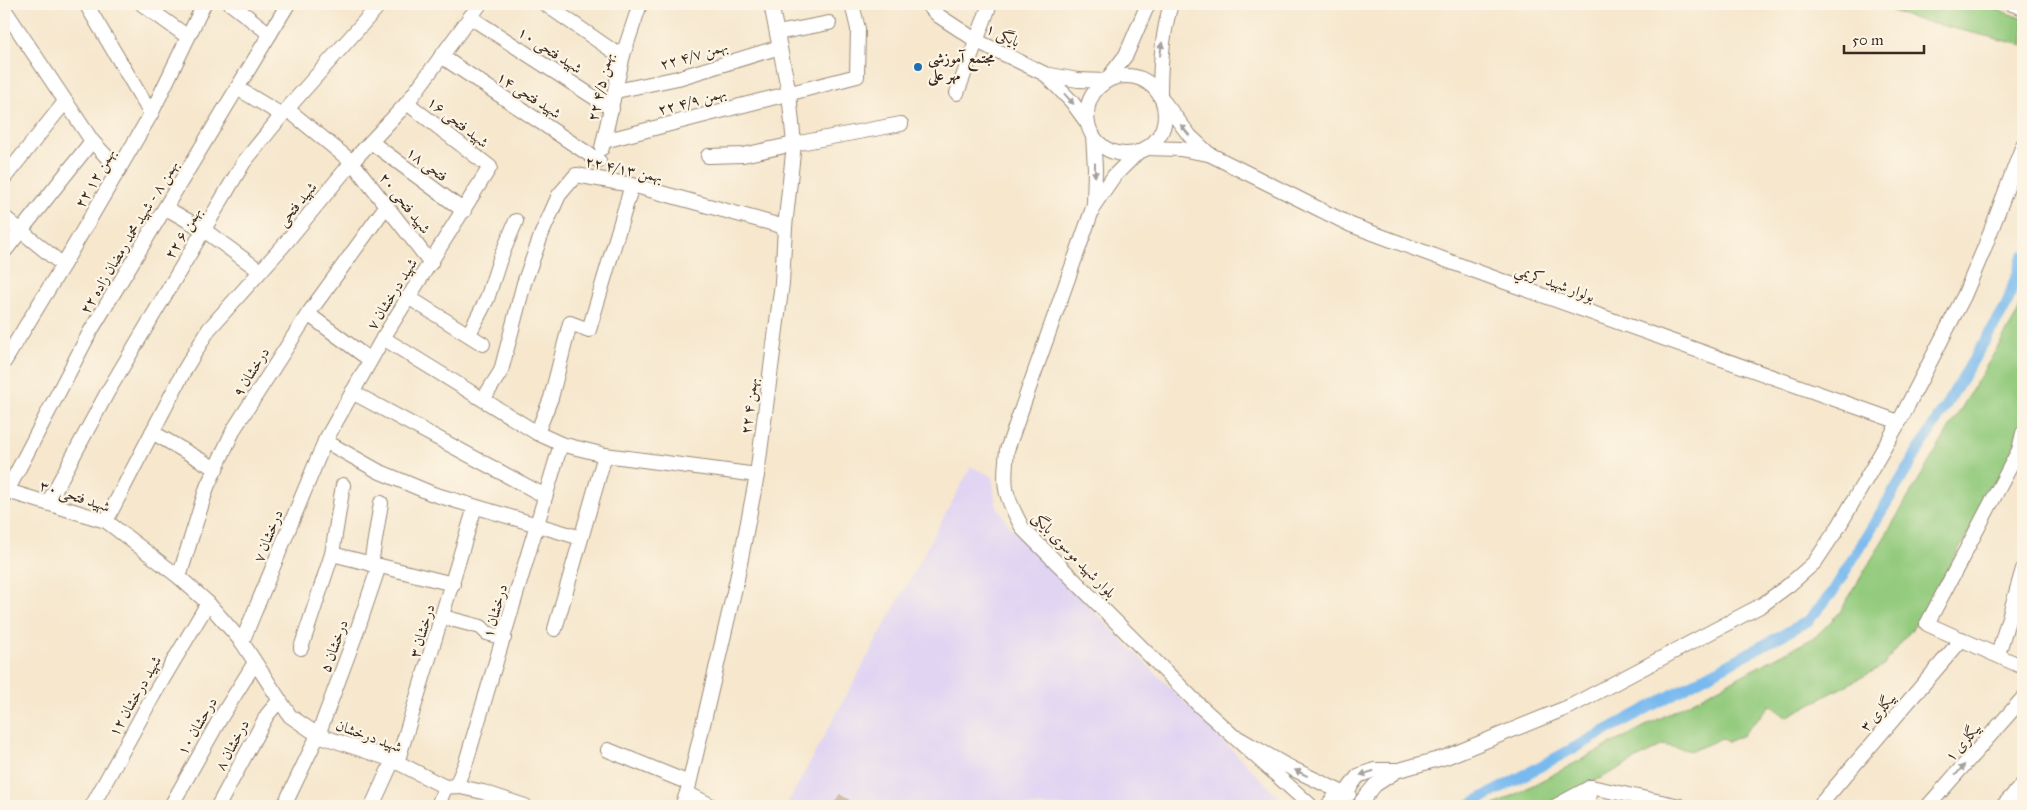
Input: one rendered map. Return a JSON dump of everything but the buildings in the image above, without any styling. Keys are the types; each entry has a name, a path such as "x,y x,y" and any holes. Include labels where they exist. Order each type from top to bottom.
{"street":[{"path":"86,4 151,114"},
{"path":"142,4 188,37"},
{"name":"۲۲ بهمن ۱۲","path":"4,362 151,114 204,4"},
{"path":"231,4 270,34"},
{"name":"۲۲ بهمن ۸ - شهید محمد رمضان زاده","path":"5,491 90,332 288,4"},
{"name":"۲۲ بهمن ۶","path":"48,503 107,393 244,162 284,112 380,4"},
{"name":"شهید فتحی","path":"106,521 184,369 209,329 352,162 407,103 480,4"},
{"path":"544,4 613,51 623,55"},
{"name":"۲۲ بهمن ۴/۵","path":"595,178 623,55 640,4"},
{"name":"۲۲ بهمن ۴","path":"682,806 688,788 737,578 757,475 782,283 785,227 794,144 789,93 771,4"},
{"name":"۲۲ بهمن ۴/۹","path":"604,141 857,76 858,29 852,4"},
{"name":"بایگی ۱","path":"927,4 940,16 976,41 1045,74"},
{"path":"957,93 990,4"},
{"path":"1106,81 1126,55 1148,4"},
{"path":"1045,74 1072,102 1105,148 1121,154 1142,150 1153,143 1163,128 1165,111 1162,98 1160,58 1164,28 1171,4"},
{"path":"2012,4 2023,8"},
{"path":"5,7 92,142 119,170"},
{"name":"شهید فتحی ۱۰","path":"470,17 612,109"},
{"name":"۲۲ بهمن ۴/۷","path":"616,91 678,78 828,23"},
{"name":"شهید فتحی ۱۴","path":"441,56 599,161"},
{"path":"1045,74 1078,80 1106,81"},
{"path":"1091,131 1088,109 1090,101 1099,86 1114,77 1132,76 1148,82 1162,98"},
{"name":"شهید فتحی ۲۰","path":"237,88 284,112 352,162 387,204 431,263"},
{"name":"بولوار شهيد كريمي","path":"1162,98 1190,136 1210,154 1351,225 1898,422"},
{"path":"4,178 65,102"},
{"name":"شهید فتحی ۱۶","path":"407,103 490,167"},
{"path":"708,156 743,155 901,124"},
{"name":"بلوار شهید موسوی بایگی","path":"1091,131 1095,168 1094,205"},
{"path":"4,252 92,142"},
{"name":"فتحی ۱۸","path":"371,142 464,211"},
{"path":"1328,806 1334,798 1345,794 1358,776 1374,770 1399,770 1446,757 1571,706 1762,605 1790,586 1815,562 1839,526 1898,422 1964,296 1984,250 2023,145"},
{"name":"بولوار شهيد كريمي","path":"1142,150 1181,149 1210,154"},
{"name":"بلوار شهید موسوی بایگی","path":"1142,150 1114,176 1094,205 1007,450 1004,480 1007,499 1023,529 1201,707 1238,738 1310,806"},
{"name":"شهید درخشان ۷","path":"325,441 383,338 490,167"},
{"name":"۲۲ بهمن ۴/۱۳","path":"484,398 501,370 524,283 542,233 559,195 576,174 632,185 785,227"},
{"path":"537,433 551,398 570,324 589,330 632,185"},
{"name":"درخشان ۹","path":"179,577 207,487 234,429 308,314 387,204"},
{"path":"166,208 204,230 260,271"},
{"path":"4,217 63,264"},
{"path":"469,334 487,299 516,221"},
{"path":"408,297 483,344"},
{"path":"308,314 370,360"},
{"path":"383,338 484,398 537,433 561,444 605,455 757,475"},
{"path":"352,392 545,496"},
{"path":"152,432 216,469"},
{"path":"2023,434 2021,451 1927,624 2023,667"},
{"path":"325,441 378,471 433,494 581,538"},
{"name":"درخشان ۷","path":"242,642 325,441"},
{"name":"درخشان ۱","path":"438,806 466,762 561,444"},
{"path":"555,629 605,455"},
{"path":"301,648 332,554 343,485"},
{"name":"شهید فتحی ۳۰","path":"5,491 106,521 179,577 208,603"},
{"name":"درخشان ۵","path":"284,806 318,735 358,628 375,565 380,503"},
{"name":"درخشان ۳","path":"372,806 395,762 443,617 475,508"},
{"path":"332,554 453,584"},
{"path":"1998,655 2023,569"},
{"name":"شهید درخشان","path":"208,603 242,642 254,664 290,716 318,735 395,762 450,786 483,792 524,806"},
{"name":"شهید درخشان ۱۲","path":"92,806 154,694 208,603"},
{"path":"443,617 481,627 487,633 504,638"},
{"name":"بیگلری ۳","path":"1819,806 1962,639"},
{"name":"درحشان ۱۰","path":"171,806 221,717 254,664"},
{"name":"بیگلری ۱","path":"1928,806 2023,698"},
{"name":"درخشان ۸","path":"218,806 267,715 279,701"},
{"name":"بلوار شهید موسوی بایگی","path":"1238,738 1287,766 1345,794 1358,797 1364,804"},
{"path":"608,750 688,788 712,806"},
{"path":"1364,804 1375,785 1399,770"},
{"path":"2003,806 2023,784"},
{"path":"1556,806 1591,787 1680,806"},
{"path":"1586,806 1591,787"}],"shaded area":[{"path":"971,467 992,476 996,504 1009,526 1288,806 786,806"}],"green space":[{"path":"1873,4 1983,4 2023,19 2023,45 1915,19"},
{"path":"2023,296 2023,423 2016,449 1919,620 1883,666 1786,717 1770,705 1743,735 1727,742 1722,738 1692,751 1663,745 1548,806 1493,806 1815,637 1840,612 2018,313"}],"waterway":[{"path":"1467,806 1808,621 1832,593 2006,306 2023,256"}],"tunnel":[{"path":"836,800 846,806"}],"place":[{"name":"مجتمع آموزشی مهر علی","path":"918,67"}]}
